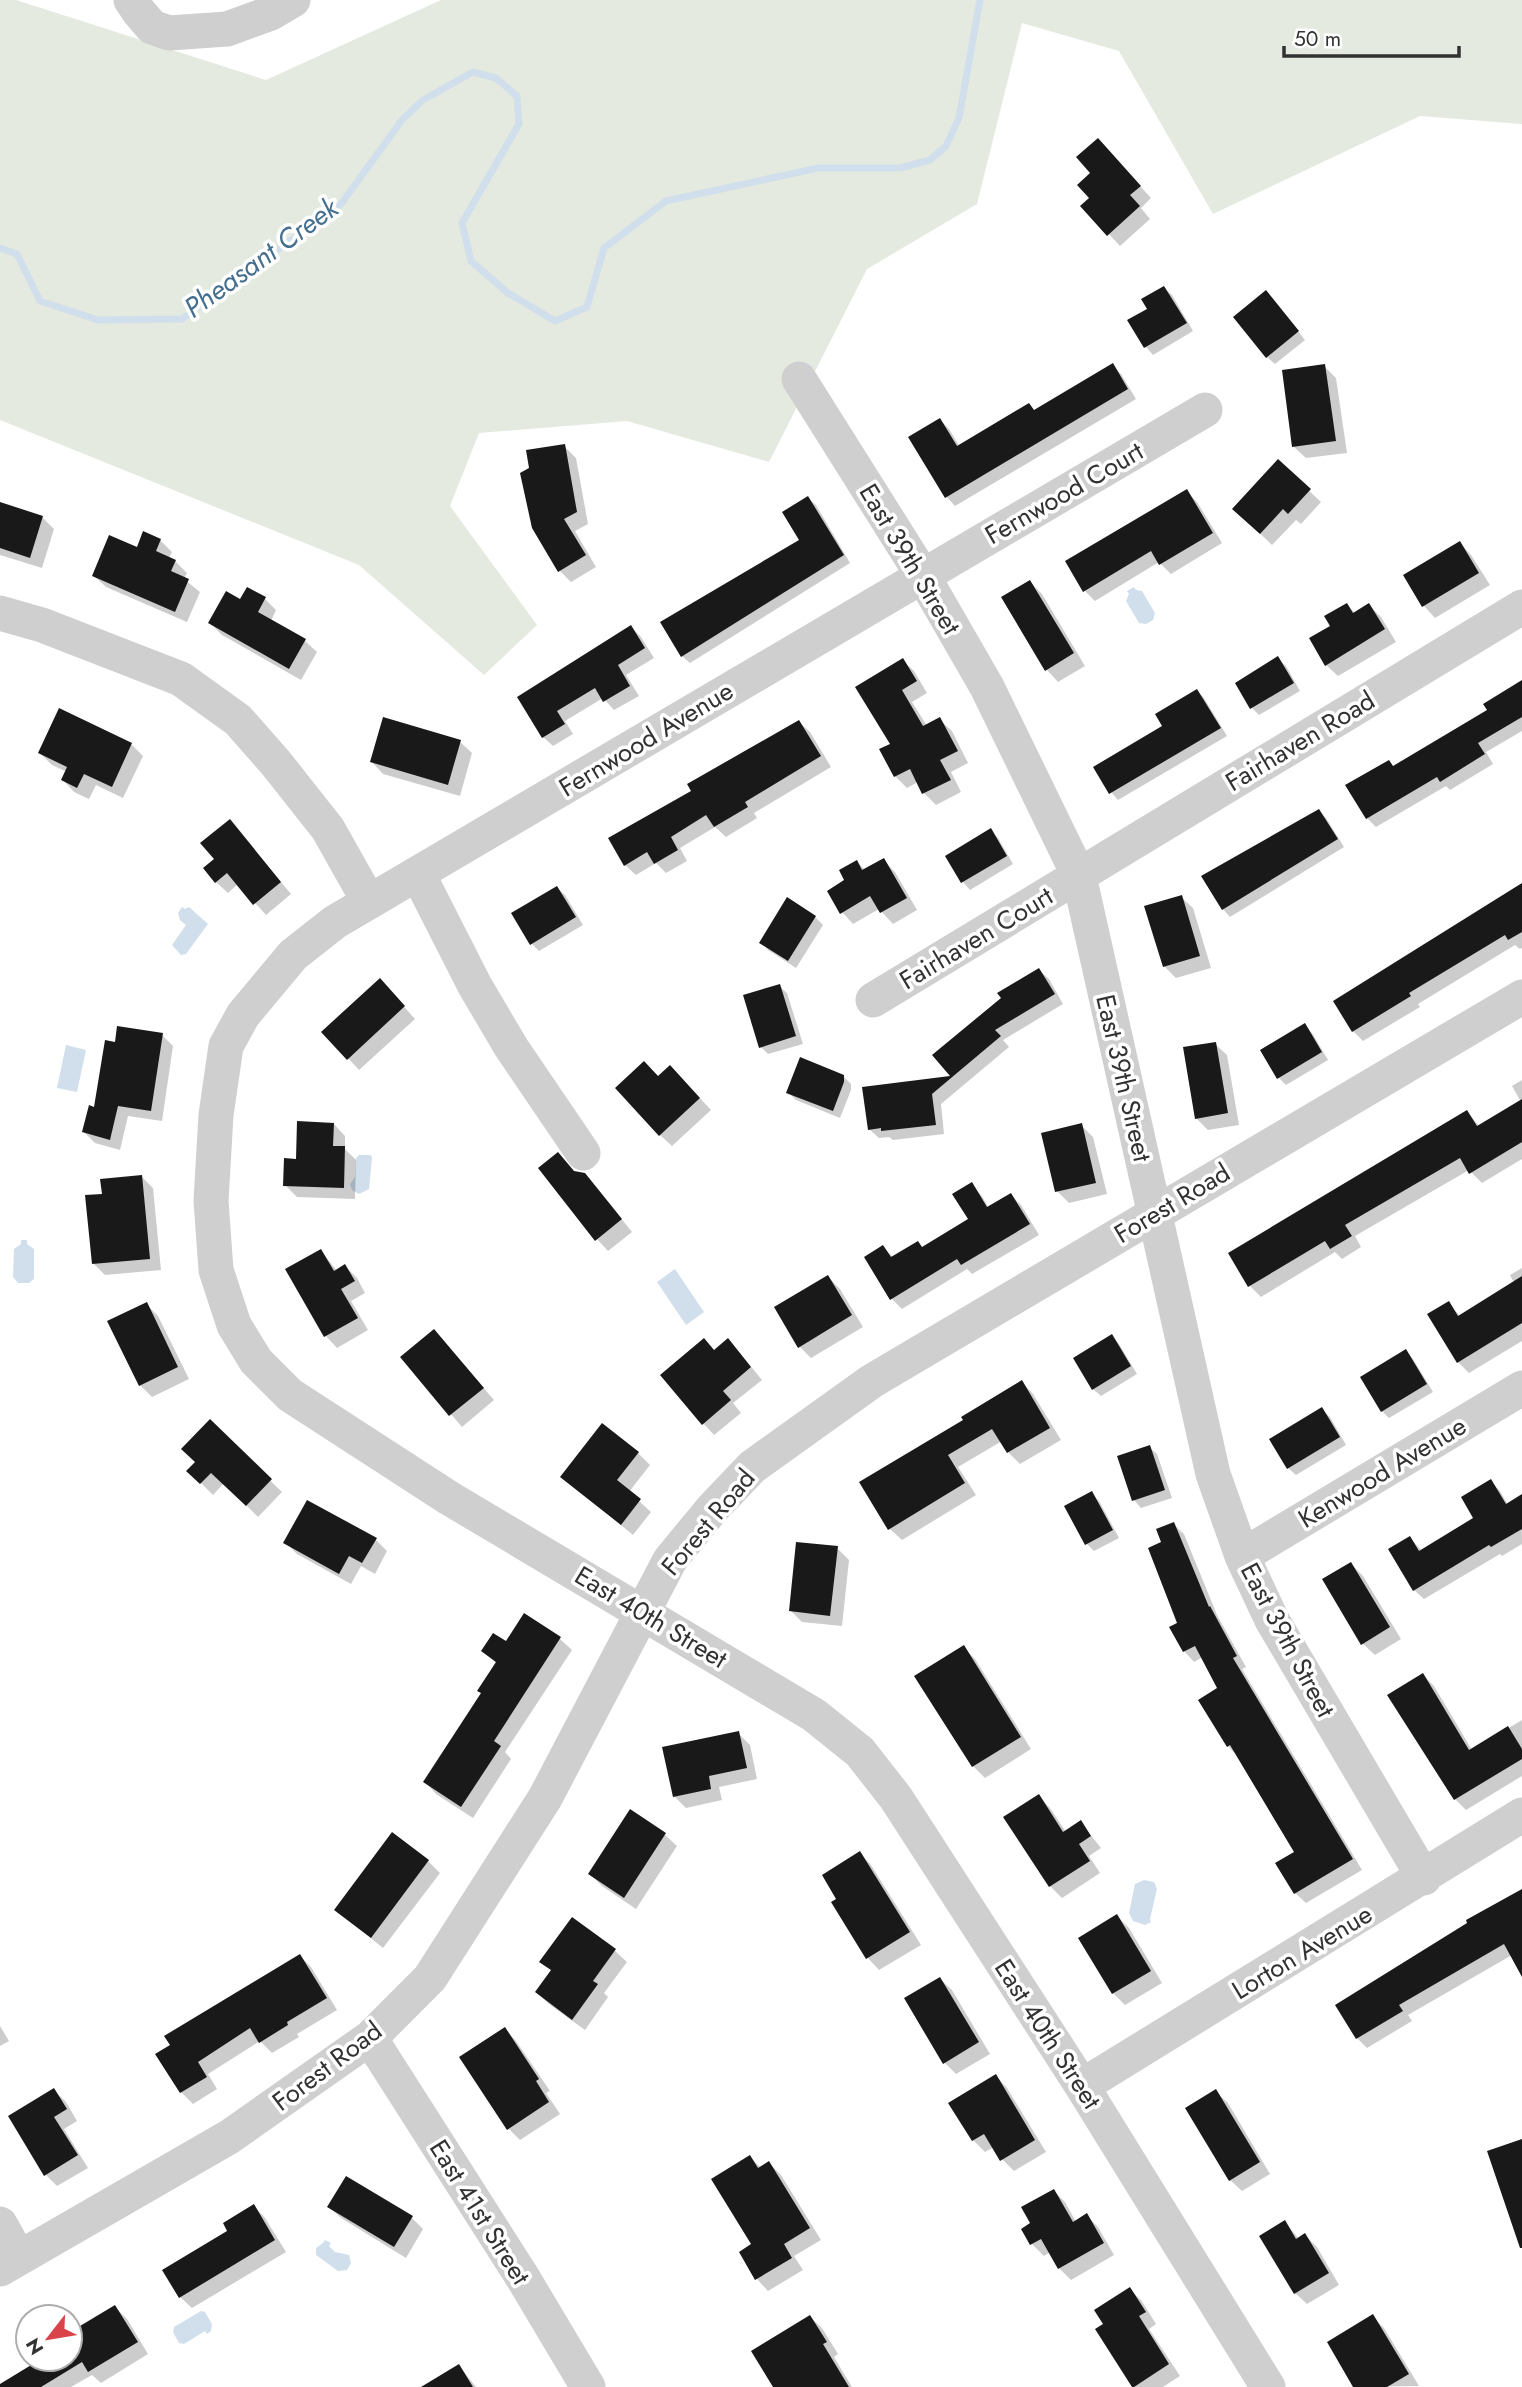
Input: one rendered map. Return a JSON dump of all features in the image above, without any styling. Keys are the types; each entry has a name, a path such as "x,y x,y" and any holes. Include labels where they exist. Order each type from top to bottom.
{"street":[{"path":"131,0 152,27 169,33 227,29 271,13 293,0"},
{"name":"East 39th Street","path":"799,379 923,576 987,687 1079,876 1213,1474 1242,1556 1272,1620 1424,1878"},
{"name":"Fernwood Court","path":"923,576 1205,410"},
{"name":"Fernwood Avenue","path":"369,902 923,576"},
{"name":"Fairhaven Road","path":"1079,876 1522,607"},
{"path":"0,612 42,625 181,679 238,720 328,829 369,902"},
{"path":"418,874 481,996 511,1047 583,1153"},
{"name":"Fairhaven Court","path":"873,1000 1079,876"},
{"name":"East 40th Street","path":"369,902 335,922 293,955 243,1015 226,1046 216,1115 211,1201 216,1270 234,1325 256,1361 290,1395 449,1498 814,1715 860,1752 896,1798 1082,2086 1268,2387"},
{"name":"Forest Road","path":"10,2264 229,2137 370,2038 430,1978 545,1798 670,1560 712,1509 752,1467 872,1381 1522,997"},
{"name":"Kenwood Avenue","path":"1242,1556 1522,1388"},
{"name":"Lorton Avenue","path":"1082,2086 1424,1878 1522,1815"},
{"name":"East 41st Street","path":"370,2038 523,2278 588,2387"},
{"path":"0,2224 10,2264"}],"shaded area":[{"path":"0,0 16,0 266,80 441,0 1522,0 1522,124 1420,116 1213,214 1119,51 1022,23 977,204 867,269 769,462 627,421 479,433 450,506 537,625 484,675 359,565 0,420"}],"water":[{"path":"1134,587 1142,591 1155,613 1153,620 1146,624 1139,623 1126,601 1129,594 1127,591"},
{"path":"182,907 189,907 208,924 186,954 181,955 172,945 186,925 180,920 178,913"},
{"path":"66,1045 86,1050 77,1092 57,1088"},
{"path":"359,1155 371,1155 372,1158 369,1189 359,1194 352,1190 350,1184 355,1177 356,1158"},
{"path":"21,1240 27,1240 27,1244 34,1249 34,1279 29,1283 18,1283 13,1277 14,1249 21,1244"},
{"path":"675,1269 704,1312 686,1325 657,1282"},
{"path":"1144,1880 1154,1882 1157,1889 1151,1922 1145,1925 1133,1921 1129,1913 1135,1884"},
{"path":"325,2240 331,2243 329,2246 335,2252 349,2255 351,2263 347,2270 338,2271 316,2255 316,2248"},
{"path":"201,2311 205,2312 212,2324 211,2331 207,2334 205,2331 184,2344 179,2343 173,2332 174,2327"}],"building":[{"path":"1098,138 1141,186 1130,195 1140,206 1107,236 1080,206 1089,198 1077,185 1090,173 1076,157"},
{"path":"1164,286 1187,323 1144,348 1127,320 1147,309 1141,299"},
{"path":"1266,290 1299,331 1266,358 1233,317"},
{"path":"1113,363 1128,389 945,498 908,437 940,418 957,446 1029,403 1034,410"},
{"path":"1325,364 1336,441 1292,447 1282,370"},
{"path":"565,444 577,512 564,519 586,555 558,572 532,528 520,473 529,468 526,450"},
{"path":"1278,459 1311,489 1288,514 1283,509 1260,534 1232,509"},
{"path":"1187,489 1213,533 1159,565 1151,551 1083,592 1065,561"},
{"path":"808,496 844,555 681,657 660,622 799,540 782,512"},
{"path":"0,502 43,516 30,558 0,548"},
{"path":"143,531 161,539 156,551 176,560 171,571 189,579 175,612 92,576 109,535 137,547"},
{"path":"1460,541 1479,573 1422,607 1403,575"},
{"path":"1030,580 1074,653 1045,671 1001,597"},
{"path":"247,587 266,597 258,612 306,639 289,669 208,623 226,591 240,599"},
{"path":"1347,603 1353,613 1369,603 1385,629 1325,666 1309,638 1330,626 1324,616"},
{"path":"631,625 645,648 618,665 630,686 603,702 595,688 557,711 565,724 542,738 517,697"},
{"path":"1278,656 1294,683 1250,709 1235,683"},
{"path":"903,658 917,681 902,690 923,726 940,717 958,751 940,760 951,780 922,794 910,769 894,777 879,749 890,744 855,687"},
{"path":"1522,680 1522,717 1478,743 1485,754 1440,782 1437,777 1366,819 1345,785 1389,760 1393,766 1487,710 1483,704"},
{"path":"1197,689 1221,728 1109,794 1093,767 1162,726 1155,714"},
{"path":"59,708 132,743 112,787 84,774 77,788 61,780 67,767 38,753"},
{"path":"383,717 461,740 448,785 370,762"},
{"path":"799,720 821,756 745,802 748,807 714,827 706,815 671,837 678,850 654,864 647,852 624,866 608,838 691,791 687,784"},
{"path":"1319,809 1338,839 1222,910 1201,876"},
{"path":"230,819 281,882 253,905 227,873 215,883 203,868 214,859 200,843"},
{"path":"991,828 1007,856 961,883 945,856"},
{"path":"884,858 907,898 880,913 870,896 840,914 827,891 844,880 839,870 857,860 862,870"},
{"path":"1522,883 1522,932 1508,940 1505,935 1409,993 1411,996 1352,1032 1333,1001"},
{"path":"557,886 576,917 530,945 511,913"},
{"path":"1182,895 1200,956 1163,967 1144,906"},
{"path":"787,897 816,916 788,961 759,943"},
{"path":"1039,968 1055,994 995,1030 1001,1036 932,1094 936,1125 868,1130 862,1087 950,1076 932,1055 1001,998 997,993"},
{"path":"380,978 405,1006 347,1060 321,1032"},
{"path":"780,984 796,1036 759,1048 743,995"},
{"path":"1305,1023 1322,1052 1277,1079 1260,1050"},
{"path":"117,1026 163,1033 151,1111 118,1106 110,1140 82,1132 89,1105 94,1107 105,1040 115,1042"},
{"path":"1216,1042 1228,1113 1195,1119 1183,1047"},
{"path":"800,1057 844,1075 833,1111 786,1093"},
{"path":"644,1061 658,1076 670,1065 700,1098 659,1136 615,1088"},
{"path":"1522,1099 1522,1142 1469,1174 1460,1158 1345,1225 1352,1236 1330,1249 1325,1241 1248,1287 1228,1253 1467,1110 1477,1126"},
{"path":"297,1121 334,1123 333,1146 345,1146 344,1188 283,1186 284,1158 296,1159"},
{"path":"1082,1123 1096,1183 1055,1192 1041,1133"},
{"path":"558,1152 574,1171 585,1173 622,1219 595,1241 538,1168"},
{"path":"142,1175 150,1259 92,1264 85,1195 102,1194 100,1179"},
{"path":"972,1182 987,1207 1011,1193 1030,1224 961,1265 957,1259 890,1300 864,1257 883,1245 891,1257 918,1241 922,1247 968,1219 952,1194"},
{"path":"321,1249 334,1271 345,1264 355,1281 341,1289 358,1318 324,1337 285,1269"},
{"path":"828,1275 852,1315 798,1348 774,1307"},
{"path":"1522,1276 1522,1323 1457,1363 1427,1314 1449,1301 1458,1316"},
{"path":"147,1302 178,1367 139,1386 107,1321"},
{"path":"434,1329 484,1388 449,1416 400,1357"},
{"path":"1112,1334 1131,1366 1092,1390 1073,1358"},
{"path":"704,1338 714,1350 728,1338 751,1367 723,1391 731,1400 702,1425 660,1375"},
{"path":"1406,1349 1427,1384 1381,1412 1360,1377"},
{"path":"1022,1380 1050,1428 1007,1453 992,1429 948,1455 965,1483 888,1530 859,1482 963,1420 961,1417"},
{"path":"1322,1407 1340,1437 1287,1469 1269,1439"},
{"path":"210,1419 272,1479 246,1506 211,1473 200,1484 186,1471 195,1462 181,1449"},
{"path":"602,1423 639,1452 617,1480 641,1499 621,1525 560,1477"},
{"path":"1150,1445 1165,1490 1132,1501 1117,1456"},
{"path":"1491,1479 1506,1504 1522,1494 1522,1529 1491,1547 1489,1545 1413,1591 1388,1549 1410,1536 1419,1551 1473,1518 1461,1497"},
{"path":"1092,1491 1113,1530 1085,1545 1064,1506"},
{"path":"307,1500 377,1538 362,1563 349,1556 339,1574 283,1543"},
{"path":"1174,1522 1209,1607 1237,1656 1233,1658 1353,1859 1294,1894 1275,1863 1294,1852 1230,1745 1227,1747 1198,1700 1217,1688 1195,1646 1183,1652 1169,1627 1177,1623 1148,1548 1161,1542 1156,1529"},
{"path":"796,1542 838,1546 830,1616 789,1611"},
{"path":"1351,1562 1390,1627 1361,1645 1322,1579"},
{"path":"524,1613 561,1637 494,1741 501,1746 461,1807 423,1782 481,1693 477,1691 496,1662 481,1651 493,1633 506,1641"},
{"path":"964,1645 1021,1737 972,1767 914,1676"},
{"path":"1423,1673 1469,1750 1508,1726 1522,1749 1522,1759 1454,1800 1387,1695"},
{"path":"739,1731 747,1768 709,1776 711,1789 673,1797 662,1747"},
{"path":"1039,1794 1063,1832 1081,1820 1091,1836 1079,1844 1090,1861 1049,1887 1003,1817"},
{"path":"630,1809 666,1833 624,1898 588,1874"},
{"path":"392,1832 429,1860 371,1938 334,1910"},
{"path":"860,1851 910,1932 866,1959 831,1902 836,1899 822,1875"},
{"path":"1522,1889 1522,1977 1504,1944 1399,2005 1403,2011 1356,2039 1335,2005 1467,1923 1466,1920"},
{"path":"1117,1914 1151,1971 1112,1994 1078,1938"},
{"path":"572,1917 616,1949 593,1981 598,1984 572,2020 535,1992 551,1970 539,1962"},
{"path":"300,1954 327,1998 259,2043 250,2028 198,2062 207,2077 180,2093 155,2054 170,2045 164,2036"},
{"path":"940,1977 979,2042 943,2064 904,1998"},
{"path":"505,2027 539,2079 536,2081 549,2102 507,2130 459,2057"},
{"path":"996,2074 1035,2140 1000,2161 984,2134 972,2141 948,2103"},
{"path":"54,2088 67,2109 54,2117 78,2155 44,2176 8,2116"},
{"path":"1216,2089 1260,2162 1229,2181 1185,2108"},
{"path":"1522,2139 1522,2248 1520,2248 1487,2151"},
{"path":"750,2155 758,2168 769,2161 810,2228 784,2244 792,2258 755,2280 739,2252 751,2244 711,2179"},
{"path":"346,2176 413,2216 394,2247 327,2207"},
{"path":"1054,2189 1073,2222 1087,2213 1104,2243 1058,2269 1041,2239 1030,2245 1021,2229 1030,2223 1021,2207"},
{"path":"254,2204 275,2240 179,2298 162,2270 227,2231 223,2223"},
{"path":"1285,2220 1296,2239 1305,2233 1329,2273 1294,2294 1259,2236"},
{"path":"1130,2287 1146,2312 1139,2316 1169,2364 1134,2387 1095,2329 1103,2324 1094,2310"},
{"path":"115,2305 138,2342 88,2372 84,2365 84,2324"},
{"path":"1373,2314 1409,2374 1387,2387 1353,2387 1327,2342"},
{"path":"810,2315 827,2342 823,2344 849,2387 773,2387 751,2351"},
{"path":"459,2364 473,2387 421,2387"},
{"path":"18,2373 64,2373 41,2387 0,2387 0,2384"}],"waterway":[{"name":"Pheasant Creek","path":"0,248 17,254 40,301 98,320 182,319 341,204 402,120 423,100 473,72 496,78 517,96 519,124 462,223 471,261 508,293 555,321 587,307 604,248 666,201 818,168 900,168 930,160 946,146 959,118 980,0"}]}
